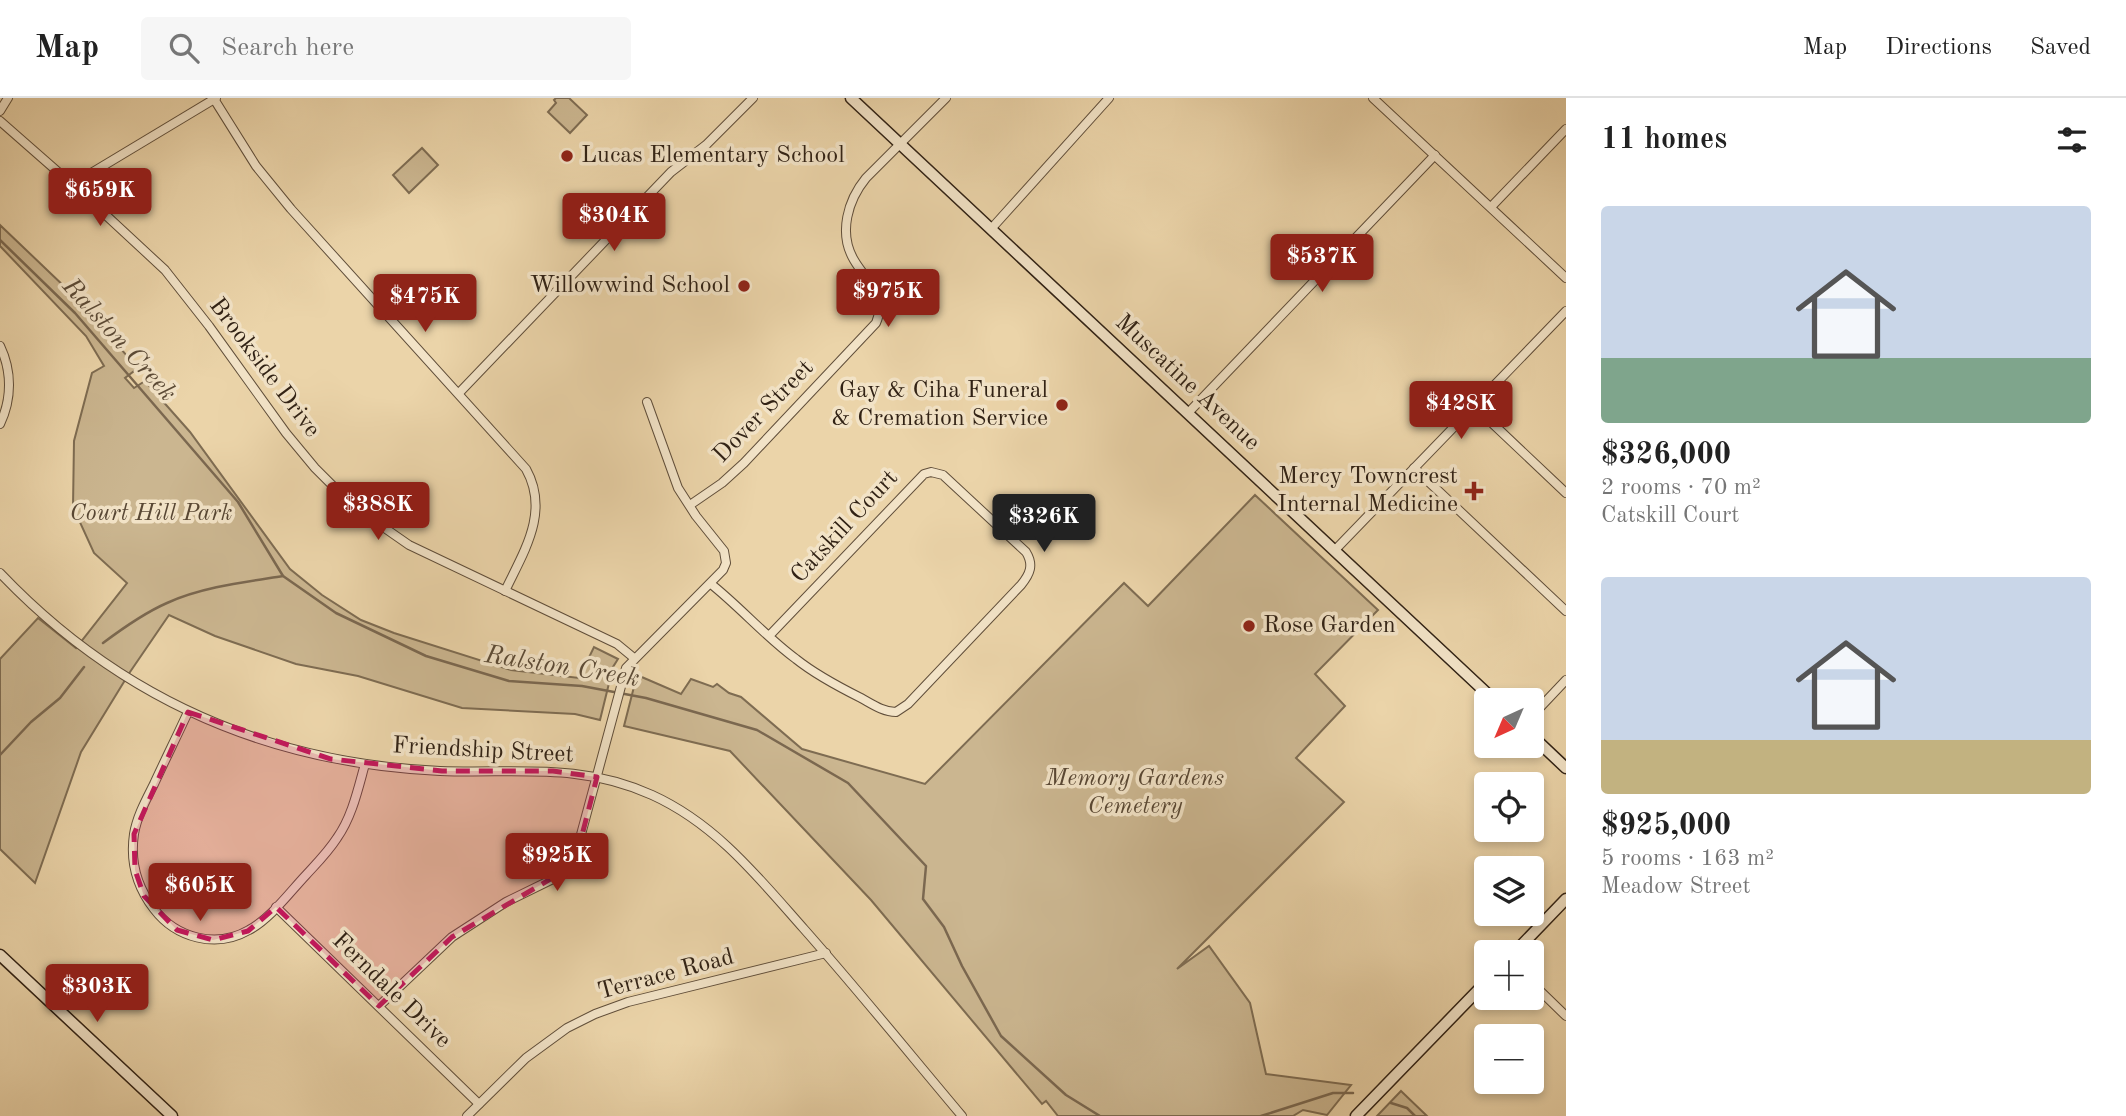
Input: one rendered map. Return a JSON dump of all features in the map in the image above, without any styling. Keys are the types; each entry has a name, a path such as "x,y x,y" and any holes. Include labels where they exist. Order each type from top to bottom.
{"main road":[{"name":"Muscatine Avenue","path":"850,98 1481,688"},
{"path":"1544,747 1566,768"},
{"path":"1527,940 1566,899"},
{"path":"0,955 172,1116"},
{"path":"1356,1116 1474,994"}],"street":[{"path":"0,111 8,98"},
{"path":"73,184 215,98 256,166 291,209 526,468 535,490 537,506 533,530 505,591"},
{"path":"459,393 671,172 712,139 753,98"},
{"name":"Dover Street","path":"690,505 722,483 744,463 876,323 880,309 878,295 851,254 846,237 847,217 852,200 859,186 946,98"},
{"path":"991,229 1109,98"},
{"path":"1373,98 1566,278"},
{"name":"Brookside Drive","path":"0,121 73,184 171,277 286,433 342,495 409,545 617,644 634,658"},
{"path":"1491,207 1566,130"},
{"path":"1188,413 1435,155"},
{"path":"1335,550 1566,311"},
{"path":"0,346 8,369 9,385 8,400 0,424"},
{"path":"379,1006 452,937 506,902 559,874 576,853 626,668 711,584 726,564 724,551 700,522 674,479 647,401"},
{"path":"1474,406 1566,493"},
{"path":"1414,468 1566,611"},
{"name":"Catskill Court","path":"711,584 769,636 818,675 882,709 895,712 908,704 1029,576 1030,559 1026,552 943,475 931,472 924,474 769,636"},
{"name":"Friendship Street","path":"0,573 79,647 118,673 188,712 251,736 301,751 365,764 442,771 553,771 597,777 634,787 656,797 708,828 748,866 962,1116"},
{"path":"1544,703 1566,680"},
{"path":"188,712 140,813 134,834 135,870 144,896 162,919 177,930 195,937 213,940 248,931 276,907 318,863 338,837 357,796 365,764"},
{"name":"Ferndale Drive","path":"276,907 479,1104"},
{"name":"Terrace Road","path":"467,1116 536,1050 567,1028 595,1014 628,1002 825,953"},
{"path":"1544,995 1566,1016"}],"highlighted area":[{"path":"188,712 331,759 442,771 553,771 597,777 580,843 559,874 452,937 379,1006 276,907 248,931 213,940 177,930 144,896 135,870 134,834"}],"green space":[{"path":"556,98 569,98 587,115 570,133 548,112 556,103"},
{"path":"422,148 438,165 409,193 393,175"},
{"name":"Court Hill Park","path":"0,225 68,290 138,368 125,378 134,388 145,381 190,432 290,569 322,595 361,620 511,670 579,678 594,647 618,659 613,667 600,720 575,714 462,708 358,676 296,664 215,636 169,615 81,752 35,883 0,849 0,659 38,618 76,648 127,583 94,553 73,507 74,441 92,373 104,366 86,336 0,246"},
{"name":"Memory Gardens Cemetery","path":"1255,495 1378,610 1315,674 1345,706 1296,758 1344,802 1177,969 1209,946 1250,1003 1266,1074 1351,1085 1327,1115 1303,1110 1293,1116 1058,1116 1046,1101 1042,1104 871,900 730,751 624,726 637,675 681,694 691,679 713,687 717,684 729,693 741,697 802,749 925,784 1124,583 1148,606"},
{"path":"1401,1091 1427,1116 1377,1116"}],"waterway":[{"name":"Ralston Creek","path":"0,240 75,313 238,502 283,576 336,613 426,656 509,681 582,686 646,698 757,730 848,783 926,866 923,899 944,927 962,966 1001,1036 1066,1095 1100,1116"},
{"path":"103,643 142,616 180,597 283,576"},
{"path":"0,755 31,722 60,698 84,667"},
{"name":"Ralston Creek","path":"1261,1116 1333,1093 1353,1093"},
{"name":"Ralston Creek","path":"1391,1103 1407,1108 1415,1116"}],"place":[{"name":"Lucas Elementary School","path":"567,156"},
{"name":"Willowwind School","path":"744,286"},
{"name":"Gay & Ciha Funeral & Cremation Service","path":"1062,405"},
{"name":"Mercy Towncrest Internal Medicine","path":"1474,491"},
{"name":"Rose Garden","path":"1249,626"}]}
